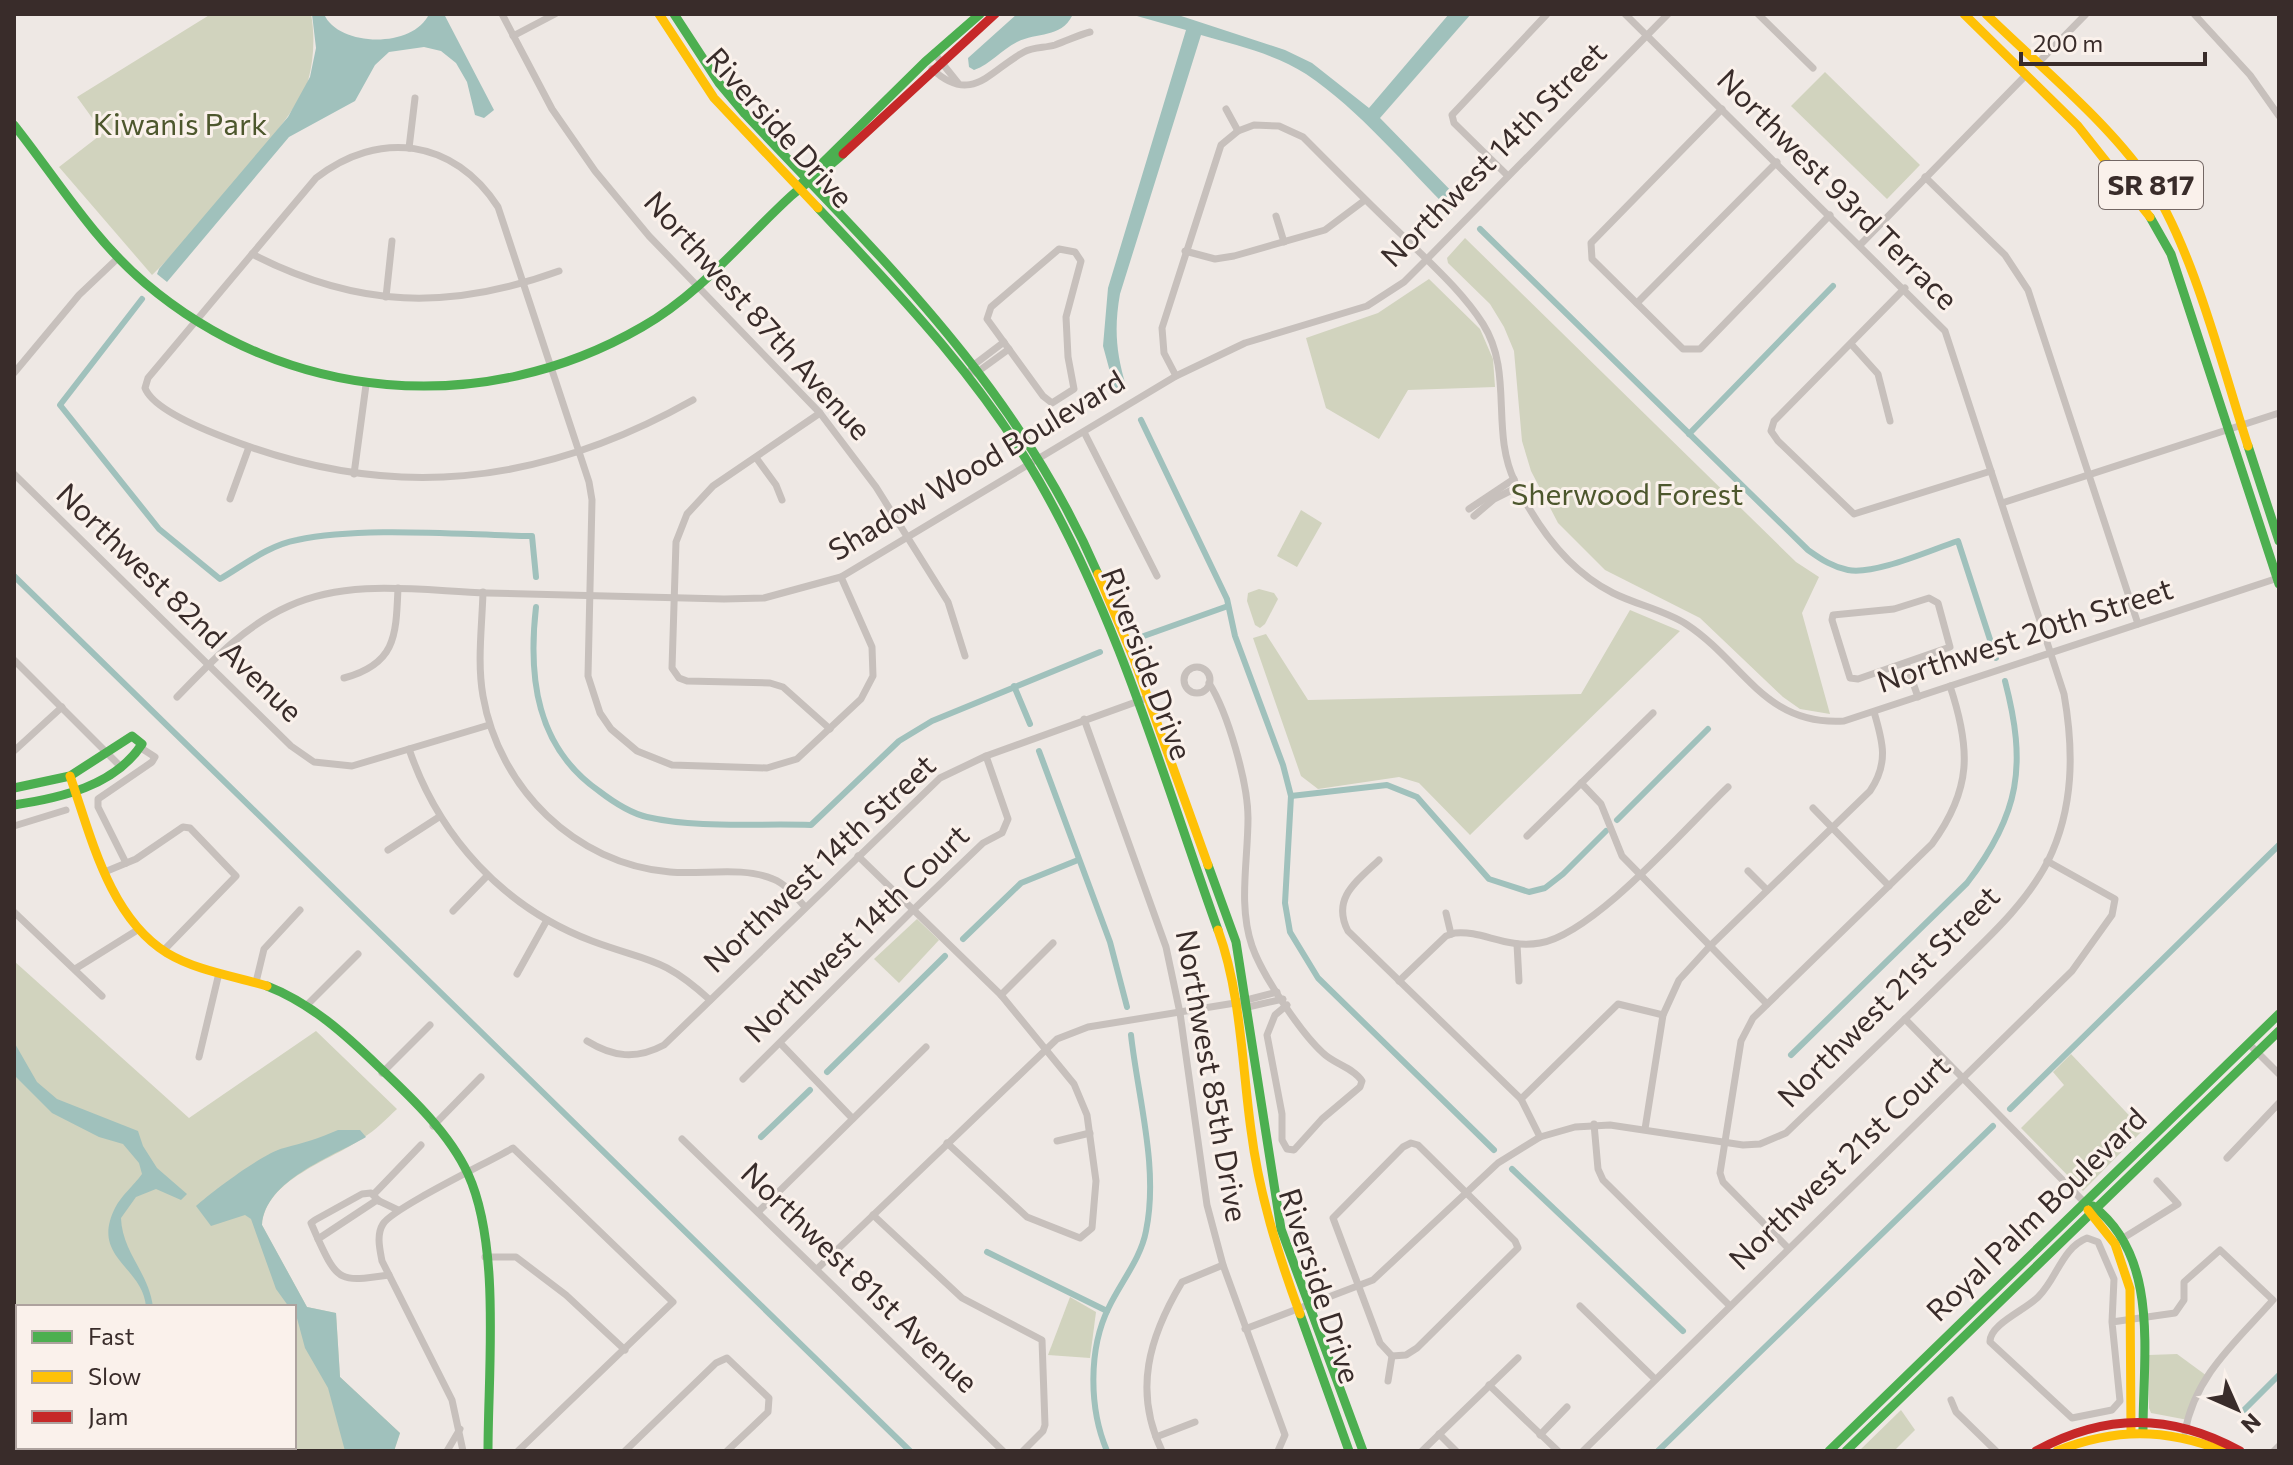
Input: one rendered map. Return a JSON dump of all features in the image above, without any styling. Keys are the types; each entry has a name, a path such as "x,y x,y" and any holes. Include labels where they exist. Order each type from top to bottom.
{"street":[{"name":"Northwest 87th Avenue","path":"502,14 552,109 587,161 649,236 820,413 876,487 952,610 965,656"},
{"path":"513,36 555,14"},
{"name":"Riverside Drive","path":"659,14 714,98 930,327 968,375 1033,462 1084,567 1221,937 1235,1003 1261,1192 1298,1309 1349,1451"},
{"name":"Riverside Drive","path":"674,14 719,83 920,299 978,368 1092,561 1147,698 1236,942 1281,1229 1363,1451"},
{"path":"14,125 119,257 147,284 196,322 229,342 282,364 366,385 457,387 503,381 552,368 643,327 699,286 980,14"},
{"path":"937,57 995,14"},
{"path":"1508,176 1454,123 1452,115 1547,14"},
{"name":"Northwest 93rd Terrace","path":"1625,14 1861,244 1945,331 2051,653"},
{"name":"Northwest 14th Street","path":"1387,294 1427,259 1668,14"},
{"path":"1758,14 1813,68"},
{"name":"SR 817","path":"1964,14 2102,151 2152,214 2164,240 2278,580"},
{"name":"SR 817","path":"1986,14 2068,94 2146,178 2178,235 2279,541"},
{"path":"2001,50 2026,64 2037,64 2086,14"},
{"path":"2194,14 2250,75 2279,116"},
{"path":"928,66 951,83 980,82 1028,50 1090,32"},
{"path":"937,57 958,83"},
{"path":"1861,244 2026,75 2039,74 2068,94"},
{"path":"409,148 415,98"},
{"path":"1226,109 1238,131"},
{"path":"1722,109 1591,243 1588,251 1592,259 1683,349 1692,352 1700,349 1830,215"},
{"path":"1176,376 1164,353 1162,328 1215,155 1238,131 1266,124 1292,131 1303,137 1427,259 1464,300 1493,342 1501,366 1501,436 1516,483 1472,512"},
{"path":"693,400 655,422 580,454 467,477 354,474 249,447 175,413 149,398 145,388 148,378 316,178 331,166 367,151 409,148 447,158 487,191 506,223 580,454 592,500 588,676 593,695 611,729 637,751 672,765 767,768 797,759 869,688 875,663 872,647 841,577"},
{"path":"1637,303 1777,162"},
{"path":"1925,177 2005,255 2028,290 2091,473 2138,624"},
{"path":"1185,251 1215,259 1284,242 1337,224 1365,200"},
{"path":"2152,214 2169,232 2178,235"},
{"path":"1276,216 1284,242"},
{"path":"2164,240 2176,247 2190,271"},
{"path":"386,297 392,241"},
{"path":"1059,249 1075,252 1081,261 1070,297 1066,338 1074,389 1052,403 1048,402 1007,345 987,319 991,307 1059,249"},
{"path":"252,254 323,285 413,300 469,297 525,284 559,271"},
{"path":"15,370 79,295 119,257"},
{"path":"1905,288 1774,421 1771,431 1854,514 1991,471"},
{"name":"Shadow Wood Boulevard","path":"177,697 246,631 292,604 339,591 398,588 764,598 841,577 1176,376 1245,343 1348,313 1387,294"},
{"path":"1851,344 1878,374 1890,421"},
{"path":"968,375 1007,345"},
{"path":"354,474 366,385"},
{"path":"820,413 757,459 713,486 687,514 676,542 672,668 679,678 783,687 830,729"},
{"path":"2002,503 2279,413"},
{"path":"1084,432 1157,576"},
{"path":"230,499 249,447"},
{"path":"757,459 776,485 782,500"},
{"name":"Northwest 82nd Avenue","path":"14,474 291,746 314,762 352,766 409,749"},
{"name":"Northwest 20th Street","path":"1516,483 1553,544 1579,570 1612,593 1684,623 1784,712 1824,722 1874,712 2278,580"},
{"path":"344,678 375,667 390,648 395,636 398,588"},
{"path":"483,592 480,660 489,725 500,753 531,801 550,820 591,848 640,868 772,878 805,907"},
{"path":"1934,599 1947,629 1950,647 1906,663 1858,679 1850,678 1833,615 1880,611 1934,599"},
{"name":"Northwest 21st Street","path":"1245,1329 1358,1287 1383,1273 1498,1163 1540,1137 1594,1124 1760,1144 1786,1133 1999,927 2047,861 2067,802 2072,749 2064,694 2051,653"},
{"path":"14,660 120,766"},
{"path":"1906,663 1918,697"},
{"path":"1209,683 1245,785 1246,925 1259,965 1323,1054 1358,1074 1362,1081 1360,1087 1322,1119 1298,1148 1287,1149 1282,1140 1279,1091 1267,1045 1269,1025 1282,999"},
{"path":"1788,1248 1723,1182 1720,1173 1741,1041 1745,1029 1767,1004 1932,844 1945,826 1961,788 1966,748 1950,686"},
{"name":"Northwest 14th Street","path":"587,1041 615,1055 653,1051 664,1045 940,778 986,756 1147,698"},
{"path":"14,751 62,707"},
{"path":"1645,1129 1663,1015 1679,980 1879,778 1884,746 1874,712"},
{"path":"1527,836 1653,713"},
{"name":"Northwest 85th Drive","path":"1084,719 1158,920 1180,1013 1207,1205 1223,1265 1285,1435 1278,1451"},
{"path":"489,725 409,749 439,817 487,876 547,920 593,942 672,967 710,1000"},
{"path":"14,788 70,776 132,736 140,740 141,748"},
{"path":"14,805 76,791 120,766 141,748"},
{"path":"126,863 98,807 98,799 152,762 155,757 141,748"},
{"name":"Northwest 14th Court","path":"743,1079 913,910 983,843 1006,827 1008,819 986,756"},
{"path":"70,776 107,871 127,913 139,929 164,950 191,965 256,982 308,1004 433,1126 469,1175 485,1257 488,1451"},
{"path":"1581,783 1601,804 1622,856 1767,1004"},
{"path":"1399,981 1451,934 1471,933 1517,944 1540,943 1578,930 1728,787"},
{"path":"1813,808 1889,886"},
{"path":"14,826 66,810"},
{"path":"388,850 439,817"},
{"path":"107,871 126,863 183,827 190,828 236,876 164,950"},
{"path":"858,856 1001,995 1045,1047 1083,1100 1090,1133 1097,1201 1092,1228 1080,1238 1027,1217 947,1143"},
{"path":"1379,860 1349,889 1341,909 1348,931 1521,1099 1540,1137"},
{"name":"Northwest 21st Court","path":"1583,1451 1728,1304 2072,971 2112,915 2115,899 2047,861"},
{"path":"1748,871 1767,890"},
{"path":"453,911 487,876"},
{"path":"256,982 264,949 300,910"},
{"path":"14,912 102,996"},
{"path":"1446,913 1451,934"},
{"path":"517,974 547,920"},
{"path":"75,969 139,929"},
{"path":"1001,995 1053,943"},
{"path":"1517,944 1519,981"},
{"path":"308,1004 358,954"},
{"path":"199,1057 219,973"},
{"path":"817,1269 1045,1047 1088,1027 1235,1003 1282,999"},
{"path":"1521,1099 1618,1004 1663,1015"},
{"name":"Royal Palm Boulevard","path":"1829,1451 2279,1014"},
{"path":"1905,1019 2094,1211 2119,1241 2140,1284 2131,1431"},
{"path":"382,1073 430,1025"},
{"name":"Royal Palm Boulevard","path":"1846,1451 2279,1031"},
{"path":"781,1044 852,1118"},
{"path":"2249,1044 2279,1074"},
{"path":"758,1212 926,1047"},
{"path":"433,1126 481,1077"},
{"path":"2227,1158 2279,1103"},
{"path":"1594,1124 1598,1169 1603,1180 1728,1304"},
{"path":"1057,1141 1090,1133"},
{"name":"Northwest 81st Avenue","path":"682,1139 1003,1451"},
{"path":"1411,1143 1418,1145 1467,1193 1515,1241 1518,1248 1417,1348 1406,1355 1392,1356 1380,1343 1333,1218 1403,1147 1411,1143"},
{"path":"318,1239 377,1198 421,1145"},
{"path":"463,1451 452,1400 389,1275 379,1242 381,1225 398,1210 469,1175 513,1148 673,1302 518,1451"},
{"path":"2119,1241 2178,1204 2157,1181"},
{"path":"389,1275 348,1280 333,1272 311,1223 362,1194 377,1198 398,1210"},
{"path":"873,1215 962,1298 1042,1340 1045,1425 1023,1451"},
{"path":"2087,1238 2098,1242 2111,1267 2112,1322 2120,1401 2112,1410 2072,1418 1990,1342 1993,1332 2038,1298 2062,1260 2087,1238"},
{"path":"2112,1322 2175,1313 2184,1300 2184,1282 2215,1251 2220,1250 2273,1300 2227,1346 2194,1398 2185,1431"},
{"path":"485,1257 516,1257 566,1295 625,1350"},
{"path":"1162,1451 1146,1403 1151,1345 1182,1282 1223,1265"},
{"path":"1580,1306 1654,1378"},
{"path":"2137,1318 2142,1425"},
{"path":"1388,1381 1392,1356"},
{"path":"625,1451 716,1363 727,1358 769,1398 768,1412 727,1451"},
{"path":"1422,1451 1518,1358"},
{"path":"1489,1385 1558,1451"},
{"path":"1951,1400 1956,1412 1996,1451"},
{"path":"1864,1433 1872,1421 1874,1406"},
{"path":"1540,1435 1567,1407"},
{"path":"2036,1451 2077,1430 2131,1419 2142,1425 2213,1435 2240,1451"},
{"path":"1156,1437 1195,1422"},
{"path":"2057,1451 2081,1441 2131,1431 2142,1425"},
{"path":"447,1451 460,1428"},
{"path":"2185,1431 2223,1451"},
{"path":"1439,1434 1456,1451"},
{"path":"2274,1451 2279,1446"}],"green space":[{"name":"Kiwanis Park","path":"211,14 311,14 313,48 310,73 300,98 284,122 212,210 152,275 59,167 103,133 77,97"},
{"path":"1825,72 1920,165 1887,199 1791,106"},
{"name":"Sherwood Forest","path":"1465,238 1796,562 1819,577 1802,613 1830,714 1800,709 1783,697 1700,618 1605,570 1558,523 1531,471 1522,441 1514,351 1504,327 1490,304 1448,263 1447,258"},
{"path":"1429,279 1480,329 1493,359 1495,387 1408,390 1379,439 1326,408 1306,338 1378,313"},
{"path":"1301,510 1322,523 1297,567 1277,556"},
{"path":"1259,589 1274,593 1278,599 1260,628 1255,625 1247,601 1248,593"},
{"path":"1630,610 1680,631 1470,835 1419,783 1399,777 1318,789 1301,776 1253,638 1266,634 1308,700 1581,694"},
{"path":"917,919 939,940 899,983 874,959"},
{"path":"14,961 189,1118 316,1031 397,1109 368,1135 287,1183 266,1209 262,1225 307,1307 336,1313 340,1377 400,1433 394,1451 234,1451 296,1449 296,1305 16,1305 16,1449 103,1449 14,1451"},
{"path":"2071,1054 2143,1130 2083,1191 2021,1128 2064,1085 2053,1072"},
{"path":"1070,1297 1096,1312 1090,1358 1048,1355"},
{"path":"2177,1354 2207,1376 2188,1420 2151,1413 2149,1408 2149,1355"},
{"path":"1901,1410 1915,1430 1894,1451 1859,1451"}],"water":[{"path":"312,14 324,14 332,25 344,33 376,40 408,33 429,14 444,14 494,110 484,118 475,115 467,82 456,63 441,51 424,47 389,52 375,65 355,101 289,137 167,282 157,274 159,269 288,117 310,77 316,48"},
{"path":"1017,14 1072,16 1062,28 1017,42 974,70 969,67 968,58"},
{"path":"1130,14 1175,14 1285,50 1312,63 1369,108 1449,14 1471,14 1380,118 1461,201 1451,211 1363,121 1326,88 1294,67 1241,46 1201,35 1120,294 1117,340 1126,386 1116,394 1103,346 1108,288 1186,30"},
{"path":"14,1042 37,1082 57,1099 138,1131 143,1146 157,1168 187,1194 181,1200 156,1189 136,1197 121,1218 126,1241 153,1305 146,1305 143,1293 113,1250 109,1239 109,1225 115,1208 142,1174 139,1163 123,1144 99,1137 52,1113 14,1075"},
{"path":"338,1130 360,1130 366,1137 287,1183 266,1209 262,1225 307,1307 336,1313 340,1377 400,1433 394,1451 345,1451 328,1388 305,1348 296,1305 288,1305 276,1289 251,1219 245,1215 211,1226 196,1206 264,1157"}],"waterway":[{"path":"1480,229 1817,556 1837,567 1860,571 1888,565 1958,541 1996,658"},
{"path":"1689,434 1833,286"},
{"path":"142,299 60,405 159,529 220,579 257,556 297,540 382,532 532,536 536,577"},
{"path":"1141,420 1227,599 1235,636 1283,765 1291,796 1285,903 1290,932 1318,978 1494,1150"},
{"path":"14,576 910,1451"},
{"path":"1141,637 1228,606"},
{"path":"536,607 536,684 549,732 561,754 599,791 634,813 687,823 811,825 899,741 932,721 1100,652"},
{"path":"1791,1055 1967,883 1985,858 2008,811 2017,764 2016,738 2005,681"},
{"path":"1014,686 1030,724"},
{"path":"1617,820 1708,729"},
{"path":"1039,751 1110,942 1127,1007"},
{"path":"1291,796 1387,785 1417,797 1489,879 1529,892 1545,888 1563,874 1606,831"},
{"path":"2010,1109 2279,845"},
{"path":"963,939 1021,883 1078,860"},
{"path":"827,1072 945,956"},
{"path":"1107,1451 1094,1398 1097,1341 1109,1307 1140,1251 1149,1207 1149,1158 1131,1035"},
{"path":"761,1137 810,1090"},
{"path":"1658,1451 1993,1126"},
{"path":"1512,1169 1683,1331"},
{"path":"987,1252 1107,1311"},
{"path":"2244,1410 2279,1375"}],"traffic: fast":[{"path":"674,14 719,83 745,114 896,274 987,384 1028,443 1065,506 1098,574"},
{"path":"802,183 925,62 980,14"},
{"path":"14,125 108,247 145,283 200,323 260,353 322,374 387,384 452,385 517,376 581,356 642,327 702,283 791,196 843,154"},
{"path":"818,208 965,372 1039,481 1067,534 1117,645 1218,930"},
{"path":"2150,217 2171,254 2279,584"},
{"path":"2248,446 2279,541"},
{"path":"14,788 70,776 132,736 142,744 131,758 102,780 68,794 14,805"},
{"path":"1208,865 1236,942 1281,1229 1363,1451"},
{"path":"267,986 313,1011 367,1055 429,1117 468,1174 478,1203 489,1272 488,1451"},
{"path":"1829,1451 2279,1014"},
{"path":"1846,1451 2279,1031"},
{"path":"2093,1206 2114,1227 2129,1252 2138,1280 2145,1340 2143,1430"},
{"path":"1300,1314 1349,1451"}],"traffic: slow":[{"path":"659,14 714,98 818,208"},
{"path":"1964,14 2078,126 2150,217"},
{"path":"1986,14 2092,114 2147,179 2179,238 2192,272 2248,446"},
{"path":"1098,574 1134,659 1208,865"},
{"path":"70,776 105,874 130,919 147,938 167,953 191,964 267,986"},
{"path":"1218,930 1232,979 1251,1130 1264,1201 1300,1314"},
{"path":"2088,1210 2115,1244 2130,1289 2131,1431"},
{"path":"2057,1451 2099,1438 2140,1434 2181,1438 2223,1451"}],"traffic: jam":[{"path":"843,154 995,14"},
{"path":"2036,1451 2087,1430 2138,1422 2189,1430 2240,1451"}]}
